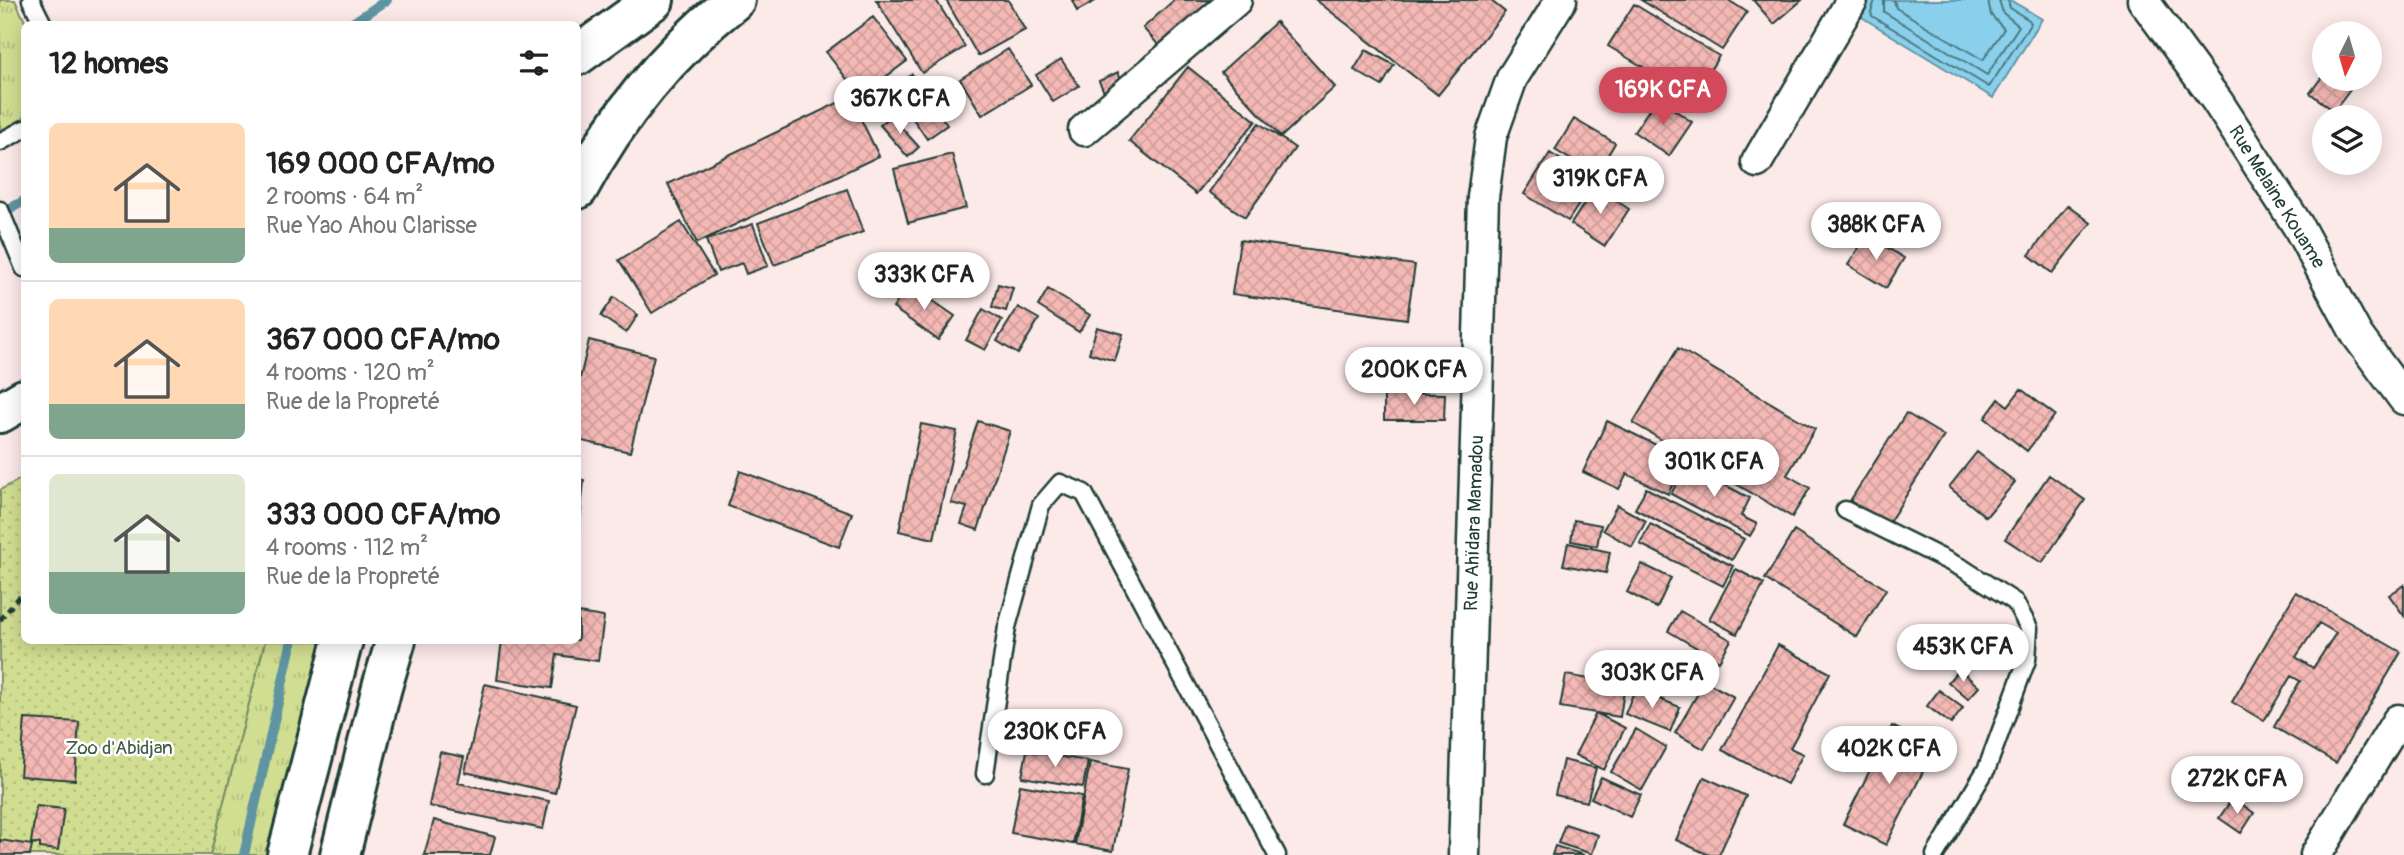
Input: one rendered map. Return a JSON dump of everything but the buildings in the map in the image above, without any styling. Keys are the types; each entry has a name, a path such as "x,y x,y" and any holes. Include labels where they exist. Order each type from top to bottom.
{"main road":[{"path":"581,53 653,0"},
{"path":"582,176 648,83 697,31 735,0"},
{"path":"0,413 21,401"},
{"path":"287,855 342,644"},
{"path":"340,855 395,644"}],"street":[{"path":"1084,130 1236,0"},
{"name":"Rue Ahïdara Mamadou","path":"1464,855 1483,197 1491,136 1512,78 1561,0"},
{"path":"1757,162 1852,0"},
{"name":"Rue Melaine Kouame","path":"2143,0 2217,101 2298,226 2357,335 2404,399"},
{"path":"2316,855 2398,720"}],"lane":[{"path":"31,0 42,21"},
{"path":"0,142 21,131"},
{"path":"0,210 21,260"},
{"path":"985,774 1007,627 1041,505 1060,483 1084,493 1277,855"},
{"path":"1845,510 1964,569 2015,602 2029,628 2027,660 1987,768 1935,855"}],"path":[{"path":"0,620 21,595"}],"green space":[{"path":"0,0 15,0 25,21 21,21 21,122 0,130"},
{"name":"Zoo d'Abidjan","path":"21,479 21,644 264,644 210,855 0,855 0,490"},
{"path":"264,644 335,644 296,855 210,855"}],"water":[{"path":"1870,0 2010,0 2042,19 1993,98 1860,16"}],"waterway":[{"path":"356,21 387,0"},
{"path":"0,214 21,203"},
{"path":"244,855 291,644"}]}
